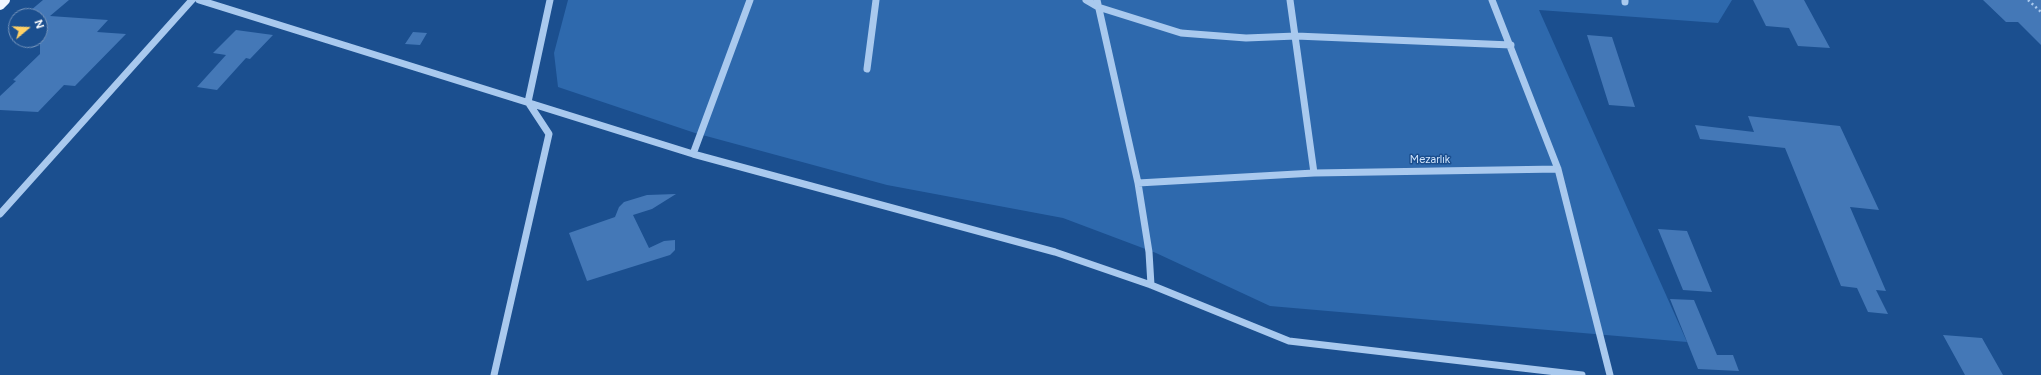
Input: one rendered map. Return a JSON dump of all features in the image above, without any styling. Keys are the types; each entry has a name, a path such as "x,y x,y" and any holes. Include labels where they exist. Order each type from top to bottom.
{"main road":[{"path":"0,5 5,0"}],"street":[{"path":"0,214 192,0"},
{"path":"199,0 693,154 1056,252 1151,285 1288,340 1582,375"},
{"path":"494,375 549,134 528,102 550,0"},
{"path":"693,154 750,0"},
{"path":"867,70 876,0"},
{"path":"1086,0 1181,33 1246,38 1296,36 1511,45"},
{"path":"1290,0 1314,173"},
{"path":"1492,0 1511,45 1558,169 1610,375"},
{"path":"1097,3 1138,183 1149,252 1151,285"},
{"path":"1138,183 1314,173 1558,169"}],"path":[{"path":"2028,0 2041,12"}],"green space":[{"name":"Mezarlık","path":"568,0 1732,0 1718,23 1539,10 1687,342 1270,306 1156,253 1063,218 887,185 695,133 558,87 554,53"}],"building":[{"path":"43,0 69,0 50,16 108,20 97,32 126,34 75,86 64,85 38,112 0,110 0,96 16,81 13,80 40,54 40,48 48,48 48,8 34,8"},
{"path":"1753,0 1804,0 1830,48 1798,46 1789,28 1766,26"},
{"path":"1983,0 2041,0 2041,45 2018,22 2006,22"},
{"path":"236,30 273,35 250,59 246,58 217,90 197,87 226,55 213,53"},
{"path":"413,32 427,33 420,45 405,44"},
{"path":"1587,35 1612,37 1635,107 1609,105"},
{"path":"1748,116 1840,126 1879,210 1850,207 1886,291 1876,290 1888,314 1868,312 1857,288 1841,286 1785,148 1700,139 1695,125 1754,132"},
{"path":"676,194 652,209 633,215 649,248 664,241 675,240 675,250 670,255 587,281 569,233 615,217 619,207 624,202 647,195"},
{"path":"1658,229 1687,231 1712,292 1683,290"},
{"path":"1670,299 1694,300 1717,355 1733,355 1739,371 1698,369"},
{"path":"1943,335 1982,338 2003,375 1965,375"}]}
